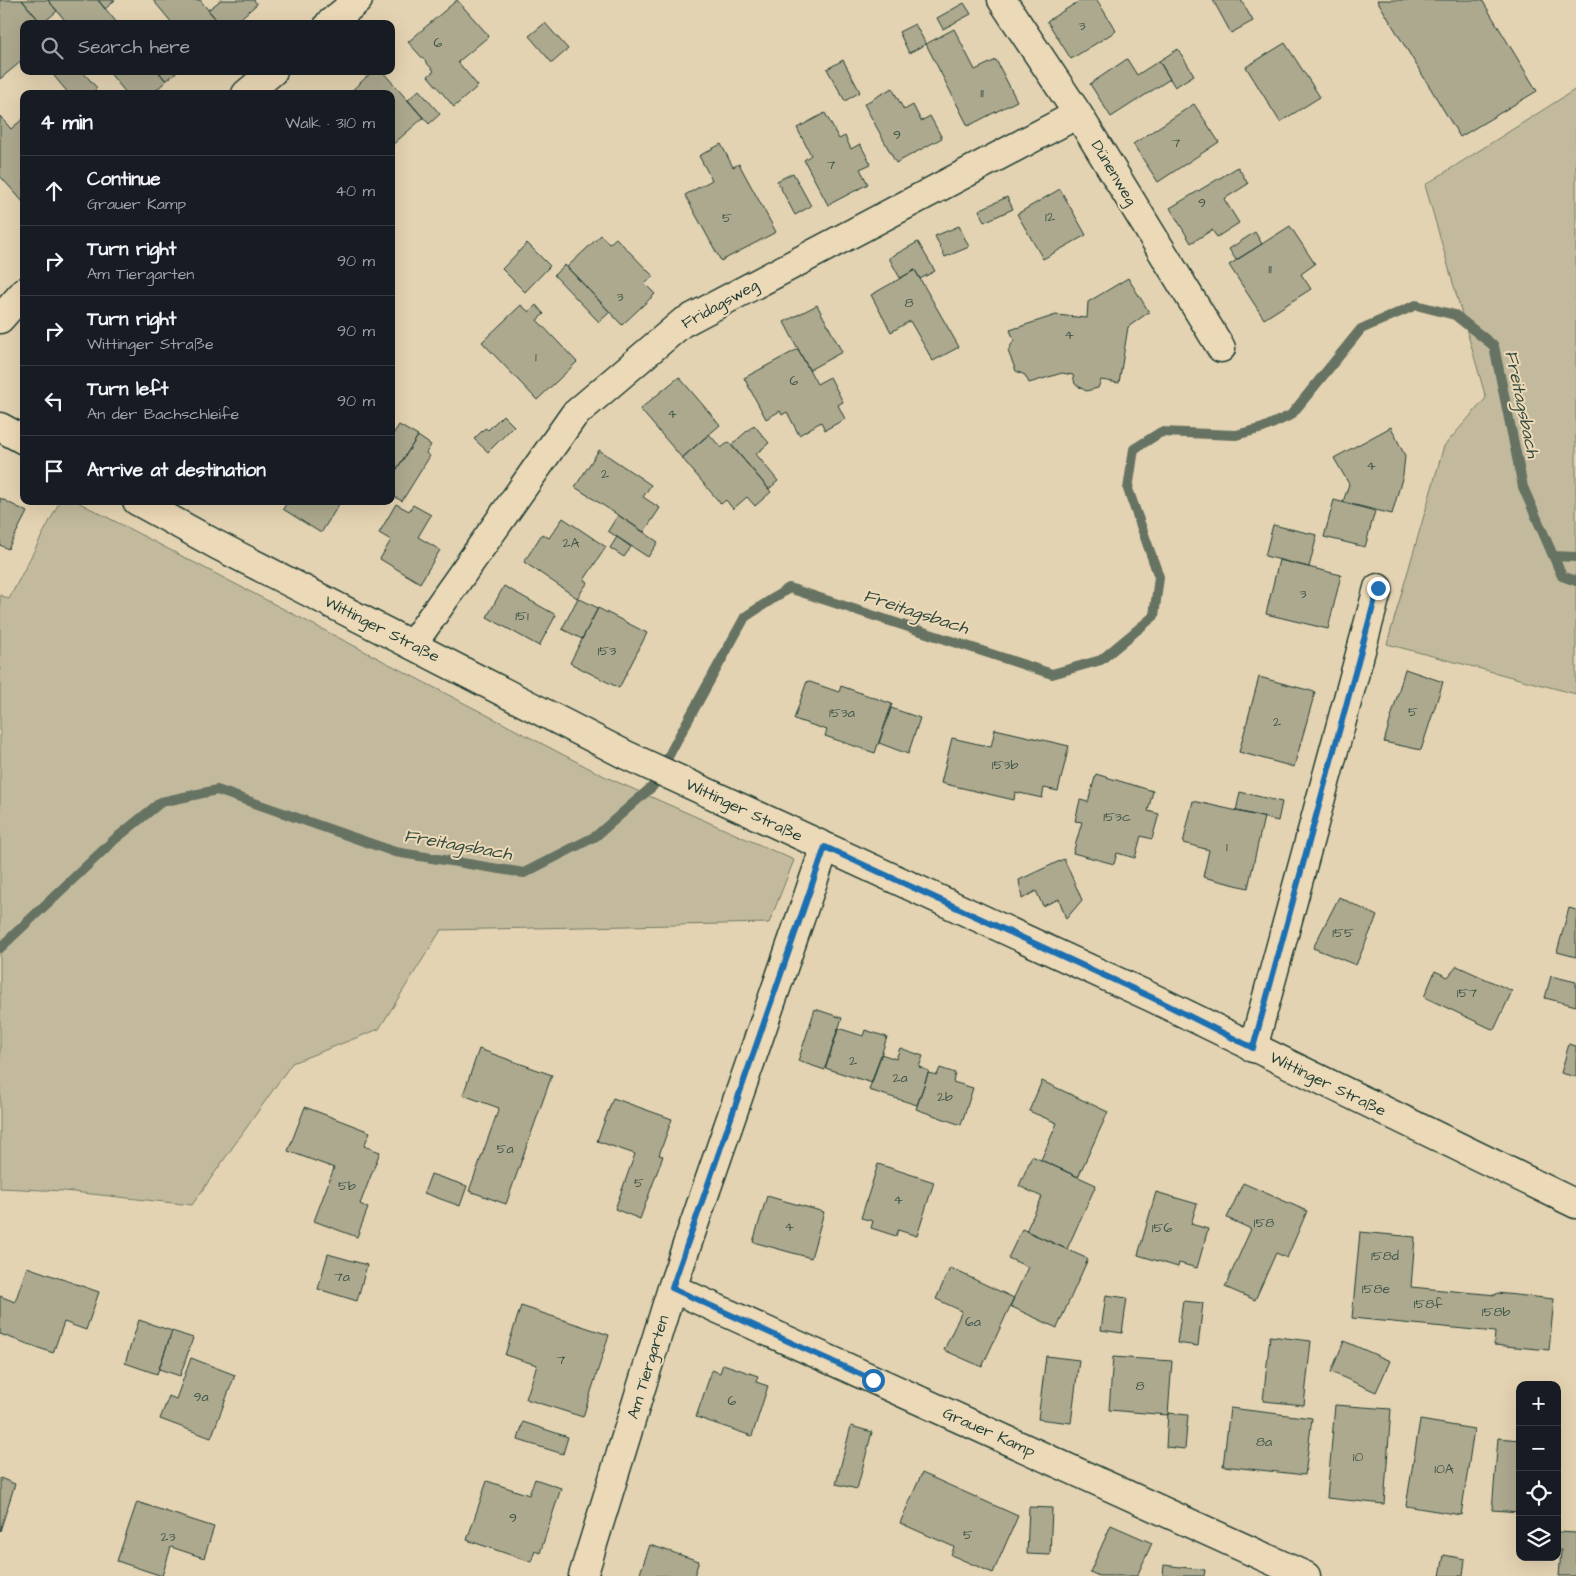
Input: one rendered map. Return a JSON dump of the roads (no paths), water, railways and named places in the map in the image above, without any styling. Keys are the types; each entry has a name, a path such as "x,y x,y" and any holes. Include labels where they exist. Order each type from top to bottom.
{"street":[{"path":"334,20 358,0"},
{"name":"Dünenweg","path":"1002,0 1078,114 1221,348"},
{"path":"251,90 267,75"},
{"name":"Fridagsweg","path":"412,644 574,415 682,324 1078,114"},
{"path":"0,319 20,296"},
{"path":"0,427 20,438"},
{"name":"Wittinger Straße","path":"144,505 626,755 1153,998 1576,1204"},
{"path":"1253,1048 1378,588"},
{"name":"Am Tiergarten","path":"583,1576 672,1288 825,847"},
{"name":"Grauer Kamp","path":"672,1288 1306,1576"}],"waterway":[{"name":"Freitagsbach","path":"0,948 114,840 161,802 217,790 395,852 524,873 596,836 653,786 745,617 789,588 1052,674 1101,660 1154,616 1159,577 1128,489 1134,449 1161,432 1236,435 1263,428 1291,415 1361,329 1416,305 1455,315 1494,346 1523,487 1562,576 1576,581"},
{"path":"1553,556 1576,557"}]}
